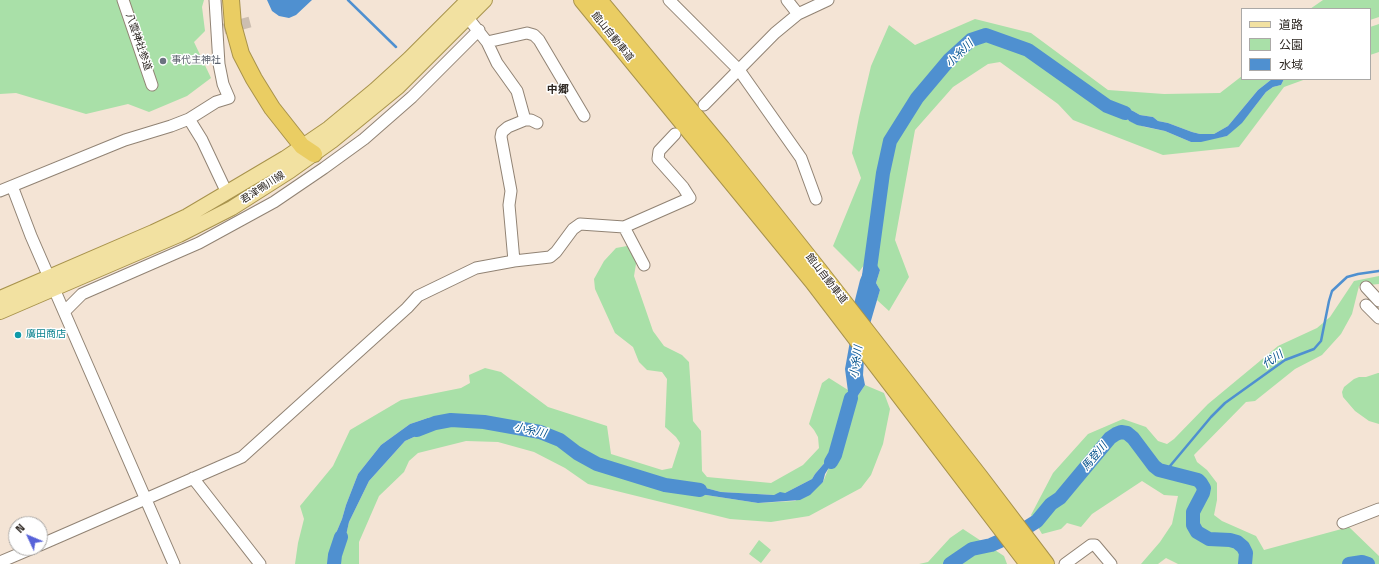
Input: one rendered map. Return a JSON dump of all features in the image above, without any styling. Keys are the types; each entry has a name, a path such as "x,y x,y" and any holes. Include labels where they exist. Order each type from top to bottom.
{"highway":[{"path":"231,0 233,25 241,54 254,79 272,108 309,147"},
{"path":"240,0 242,27 254,61 263,79 309,147"},
{"path":"575,0 625,52"},
{"name":"館山自動車道","path":"582,0 817,278"},
{"name":"館山自動車道","path":"599,0 722,148 817,278 975,482 1046,564"},
{"name":"館山自動車道","path":"975,482 1028,564"}],"main road":[{"name":"君津鴨川線","path":"0,298 51,282 179,235 232,208 290,171 309,147 328,128 375,90 409,59 468,0"},
{"name":"君津鴨川線","path":"0,312 51,282 187,216 309,147 398,87 485,0"}],"street":[{"name":"八雲神社参道","path":"123,0 152,85"},
{"path":"0,191 125,140 189,119 216,102 229,98 223,84 220,71 221,30 216,0"},
{"path":"669,0 739,70 801,158 816,199"},
{"path":"787,0 798,14"},
{"path":"704,105 775,33 798,14 828,0"},
{"path":"468,18 479,30 487,42 497,63 516,90 525,120"},
{"path":"64,312 82,294 199,243 274,202 364,139 412,97 479,30"},
{"path":"487,42 527,33 534,35 539,40 584,116"},
{"path":"189,119 202,140 227,193"},
{"path":"514,261 509,205 511,191 501,137 502,132 508,127 525,120 531,120 537,123"},
{"path":"48,542 242,457 407,308 418,296 476,268 514,261 550,257 556,252 573,229 580,224 624,227 690,198 683,187 658,159 659,151 675,134"},
{"path":"12,186 31,236 174,564"},
{"path":"624,227 644,265"},
{"path":"1366,287 1379,301"},
{"path":"1366,305 1379,318"},
{"path":"193,478 260,564"},
{"path":"1343,523 1379,509"},
{"path":"1065,564 1090,545 1095,545 1110,564"},
{"path":"0,562 14,556"}],"green space":[{"path":"0,0 204,0 202,7 205,31 194,42 211,78 187,96 149,112 128,104 86,114 16,93 0,94"},
{"path":"1323,0 1379,0 1379,17 1371,20 1371,8 1311,8"},
{"path":"975,19 1031,33 1108,90 1164,94 1220,93 1241,77 1241,80 1271,80 1258,90 1228,126 1214,134 1200,134 1192,132 1158,121 1153,117 1108,106 1125,115 1129,121 1145,127 1165,131 1191,142 1227,136 1252,110 1266,92 1273,87 1281,85 1284,80 1303,80 1284,87 1239,147 1163,155 1073,120 1058,104 1000,62 988,64 953,87 915,130 895,240 909,277 889,311 877,300 880,290 876,283 880,270 875,263 869,258 859,272 833,246 861,178 852,153 871,66 889,25 915,45"},
{"path":"1379,24 1379,52 1371,55 1371,27"},
{"path":"627,246 637,258 634,276 653,331 664,346 682,355 689,362 693,421 701,431 702,471 707,477 771,483 803,465 819,448 818,437 809,424 822,383 829,378 848,390 849,399 846,416 855,406 857,397 865,385 884,393 890,409 883,444 871,475 861,488 809,516 771,522 730,519 588,484 565,468 534,452 498,442 466,441 418,453 409,461 404,472 379,496 359,542 359,564 295,564 304,519 300,506 333,466 350,430 401,400 461,388 470,383 469,375 485,368 501,372 548,407 607,426 611,454 662,470 672,468 680,443 665,427 667,379 662,372 647,370 639,362 633,347 615,333 595,289 594,279 604,261 616,248","holes":["428,418 434,423 425,432 405,441 369,481 349,522 345,540 337,552 333,547 334,538 358,474 381,445 410,424","835,445 838,445 823,482 795,501 758,503 706,495 681,487 698,486 721,492 774,495 785,493 812,479 827,460"]},
{"path":"1379,276 1379,284 1359,286 1352,314 1341,334 1322,355 1295,369 1255,401 1246,402 1194,455 1197,462 1207,470 1217,483 1217,500 1214,515 1222,521 1256,536 1264,550 1349,527 1379,556 1379,564 1178,564 1166,558 1158,564 1141,564 1160,542 1172,524 1178,496 1164,495 1142,481 1092,514 1081,527 1067,523 1061,529 1042,534 1031,515 1053,473 1088,434 1123,419 1146,427 1158,441 1167,444 1174,439 1208,404 1278,346 1317,328 1330,317 1354,281"},
{"path":"1379,373 1379,424 1369,421 1355,411 1343,397 1342,392 1344,387 1354,379"},
{"path":"963,529 1004,556 1007,564 919,564 928,562 950,538"},
{"path":"759,540 771,550 761,563 749,554"}],"water":[{"path":"267,0 312,0 296,15 289,18 279,16 272,11"},
{"path":"1271,80 1284,80 1281,85 1273,87 1266,92 1242,123 1227,136 1201,142 1191,142 1165,131 1137,125 1129,121 1125,115 1107,106 1114,106 1133,111 1140,115 1153,117 1158,121 1192,132 1200,134 1214,134 1228,126 1258,90"},
{"path":"872,257 880,270 876,283 880,290 870,324 854,304 860,280 869,258"},
{"path":"850,341 864,359 863,375 865,385 857,397 855,406 846,416 849,399 845,369"},
{"path":"428,418 435,423 425,432 405,441 369,481 349,522 345,540 336,555 333,554 334,538 358,474 381,445 410,424"},
{"path":"835,445 838,445 838,453 825,474 823,482 810,495 800,500 758,503 682,492 681,487 698,486 721,492 774,495 780,492 785,493 812,479 827,460"}],"waterway":[{"path":"348,0 396,47"},
{"name":"小糸川","path":"869,276 883,173 890,141 917,98 949,60 971,40 986,35 1028,50 1107,106 1125,113"},
{"name":"代川","path":"1165,472 1211,417 1225,403 1285,360 1314,349 1321,341 1332,291 1347,277 1379,271"},
{"name":"小糸川","path":"831,462 835,455 851,398"},
{"name":"小糸川","path":"417,430 435,423 451,420 484,422 540,432 560,440 577,453 597,464 665,485 700,490"},
{"name":"馬登川","path":"950,564 972,549 991,545 1018,533 1037,521 1051,504 1060,498 1110,438 1121,432 1127,433 1133,438 1154,466 1159,470 1198,480 1201,483 1204,488 1193,512 1193,525 1197,532 1209,539 1230,540 1237,542 1243,547 1246,553 1245,564"},
{"name":"小糸川","path":"334,564 335,555 341,537"},
{"name":"馬登川","path":"1349,564 1362,562 1368,564"}],"tunnel":[{"path":"224,29 250,22"}],"place":[{"name":"事代主神社","path":"163,61"},
{"name":"廣田商店","path":"18,335"}],"district":[{"name":"中郷","path":"558,90"}]}
